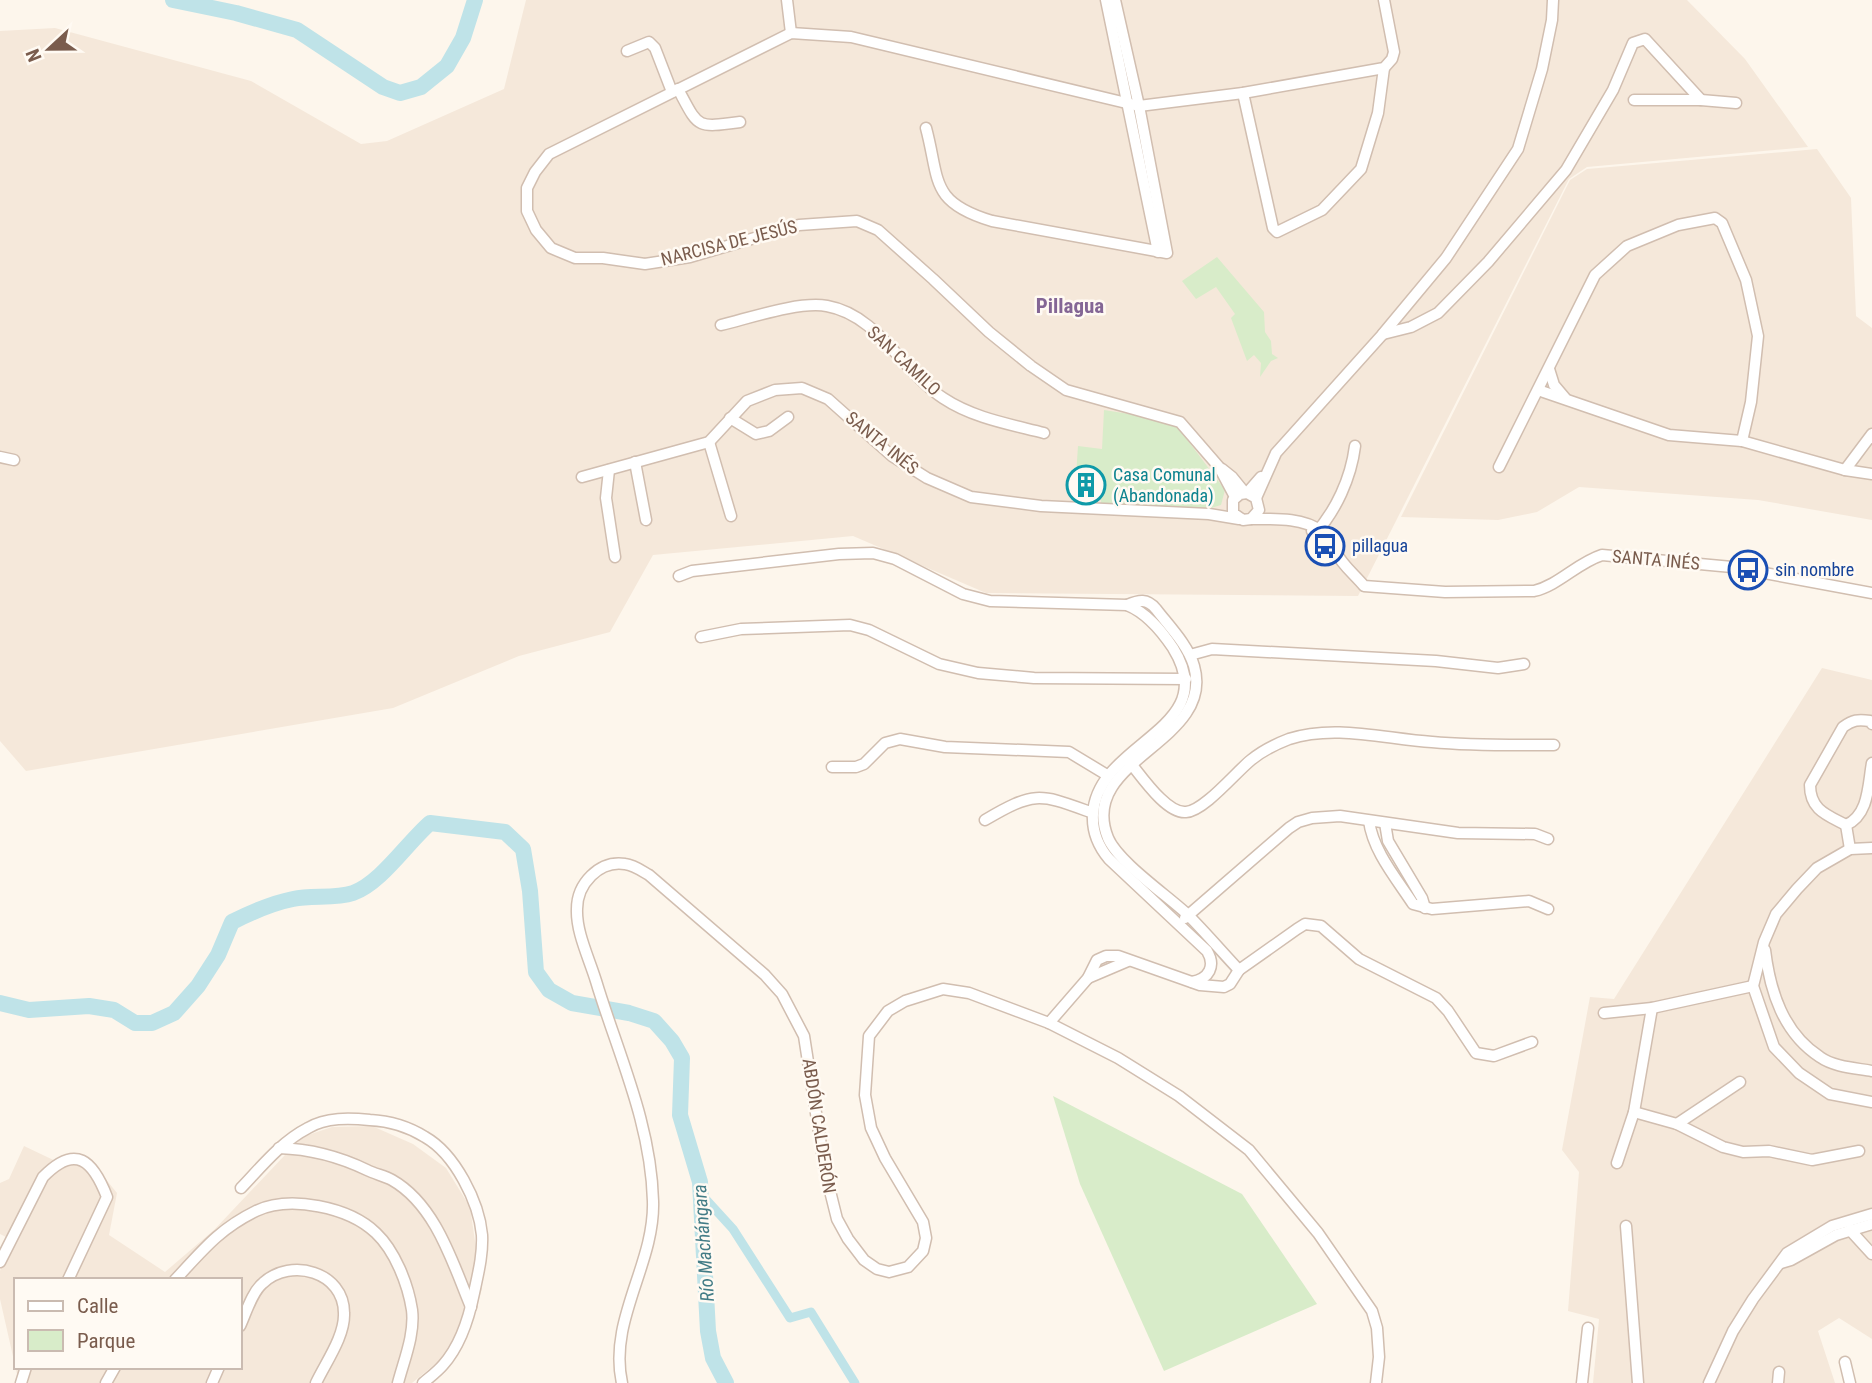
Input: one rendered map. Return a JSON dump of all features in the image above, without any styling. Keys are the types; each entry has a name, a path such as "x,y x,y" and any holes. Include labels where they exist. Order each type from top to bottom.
{"street":[{"path":"787,0 790,33 851,37 1134,104 1243,93 1384,68"},
{"path":"1106,0 1134,104"},
{"path":"926,128 935,176 944,193 956,206 992,221 1162,253 1115,0"},
{"path":"1243,93 1273,228 1277,232 1322,210 1361,170 1378,113 1384,68 1394,52 1384,0"},
{"path":"1239,519 1231,509 1246,498 1268,469 1276,453 1382,335 1446,258 1518,149 1542,69 1552,20 1553,0"},
{"name":"NARCISA DE JESÚS","path":"790,33 549,154 527,188 527,211 536,230 551,248 575,258 603,258 645,264 690,257 799,225 857,220 878,230 989,332 1066,390 1180,422 1219,467 1232,477 1246,498"},
{"path":"1382,335 1411,327 1438,313 1488,262 1566,170 1613,90 1633,43 1645,39 1701,100"},
{"path":"627,51 649,42 655,48 675,91 700,124 708,126 740,122"},
{"path":"1634,100 1736,103"},
{"path":"1499,467 1595,275 1627,246 1678,225 1715,218 1719,220 1746,280 1758,336 1751,402 1742,442"},
{"name":"SAN CAMILO","path":"722,325 801,306 825,305 845,311 873,330 941,397 972,415 1044,433"},
{"path":"1549,369 1554,385 1567,401"},
{"name":"SANTA INÉS","path":"709,442 747,401 775,390 802,388 828,399 892,456 927,478 971,496 1041,506 1209,514 1251,519"},
{"path":"1538,390 1669,435 1742,442 1845,470 1872,474"},
{"path":"730,418 756,434 769,431 788,417"},
{"path":"1845,470 1872,434"},
{"path":"582,477 709,442 731,516"},
{"path":"1251,519 1289,520 1314,530 1334,507 1352,468 1356,446"},
{"path":"0,457 14,460"},
{"path":"635,462 646,520"},
{"path":"609,470 606,498 615,556"},
{"path":"1209,514 1246,498"},
{"path":"1246,498 1257,513 1251,519"},
{"path":"1246,498 1277,519"},
{"name":"SANTA INÉS","path":"1314,530 1335,546 1336,553 1364,586 1445,592 1534,591 1544,589 1589,560 1602,555 1732,566 1872,593"},
{"path":"679,576 692,571 839,554 873,553 895,559 963,594 990,601 1127,605 1143,600 1152,604 1190,655 1196,675 1192,705 1184,718 1129,762 1107,775 1096,798 1093,813 1096,836 1103,853 1208,951 1211,959 1208,974 1192,982"},
{"path":"1127,605 1145,614 1168,640 1179,657 1186,679 1183,702 1176,713 1129,762 1105,801 1103,813 1107,836 1119,854 1188,915 1239,970"},
{"path":"701,637 741,629 858,625 924,657 978,674 1034,678 1186,679"},
{"path":"1190,655 1212,649 1436,661 1498,668 1524,664"},
{"path":"1846,825 1819,811 1813,804 1810,785 1843,727 1859,719 1872,724"},
{"path":"1129,762 1167,805 1178,812 1185,812 1198,808 1254,758 1270,748 1288,740 1323,732 1459,745 1555,745"},
{"path":"832,767 856,767 864,764 885,743 900,739 945,747 1069,752 1107,775"},
{"path":"1846,825 1863,813 1872,763"},
{"path":"985,820 1008,806 1036,797 1050,797 1093,813"},
{"path":"1179,922 1298,822 1325,816 1458,833 1535,834 1548,839"},
{"path":"1369,821 1376,847 1413,904 1425,908 1529,901 1548,909"},
{"path":"1385,823 1388,841 1422,898 1425,908"},
{"path":"1846,825 1850,849"},
{"path":"1872,848 1850,849 1817,868 1797,889 1776,914 1764,942 1753,986 1774,1047 1800,1073 1830,1094 1872,1102"},
{"name":"ABDÓN CALDERÓN","path":"622,1383 619,1342 652,1234 651,1163 633,1088 598,989 578,925 576,907 579,892 587,878 598,870 618,863 629,864 649,875 765,975 782,994 804,1036 825,1171 838,1219 848,1239 864,1260 877,1269 899,1271 923,1251 926,1238 923,1222 870,1128 865,1096 869,1036 888,1011 905,1001 943,989 969,993 1049,1023 1118,1058 1180,1096 1235,1137 1265,1167 1318,1233 1372,1311 1377,1328 1379,1357 1376,1383"},
{"path":"1049,1023 1088,978 1097,960 1106,956 1118,956 1192,982 1224,987 1230,984 1239,970 1305,924 1321,926 1359,960 1436,998 1476,1053 1494,1056 1532,1042"},
{"path":"1764,942 1768,976 1778,1007 1796,1037 1821,1059 1872,1071"},
{"path":"1604,1013 1652,1008 1753,986"},
{"path":"1617,1163 1633,1112 1652,1008"},
{"path":"1677,1124 1740,1082"},
{"path":"1633,1112 1677,1124 1723,1147 1742,1152 1769,1151 1812,1160 1859,1151"},
{"path":"241,1188 279,1148 309,1127 329,1120 389,1122 425,1137 439,1148 460,1174 478,1213 482,1253 466,1327 444,1364 423,1383"},
{"path":"279,1148 330,1154 394,1181 413,1198 442,1237 471,1307"},
{"path":"0,1262 43,1177 54,1165 68,1159 80,1158 86,1160 95,1170 107,1197 69,1278"},
{"path":"177,1278 219,1232 256,1211 300,1203 345,1214 376,1233 393,1257 406,1284 412,1311 411,1336 398,1383"},
{"path":"1709,1383 1713,1370 1746,1310 1787,1253 1832,1226 1872,1214"},
{"path":"1781,1263 1850,1230 1872,1224"},
{"path":"1626,1226 1638,1383"},
{"path":"1850,1230 1872,1254"},
{"path":"242,1322 260,1285 270,1277 297,1270 313,1272 331,1280 338,1288 343,1301 342,1328 316,1383"},
{"path":"1582,1383 1588,1328"},
{"path":"1844,1362 1850,1383"},
{"path":"1779,1372 1779,1383"}],"shaded area":[{"name":"Pillagua","path":"526,0 1687,0 1745,59 1808,147 1587,167 1569,179 1358,596 986,593 853,536 653,555 610,632 519,656 393,708 26,771 0,741 0,31 55,28 251,81 361,144 387,141 504,89"},
{"path":"1817,149 1851,198 1856,316 1872,328 1872,520 1758,500 1579,487 1537,512 1498,520 1401,517 1570,180 1587,169"},
{"path":"1822,668 1872,680 1872,1339 1839,1318 1818,1331 1835,1383 1593,1383 1599,1319 1568,1311 1579,1172 1562,1150 1590,997 1614,999"},
{"path":"372,1126 413,1144 446,1168 470,1207 482,1289 467,1338 412,1383 19,1383 16,1369 242,1369 242,1278 14,1278 14,1361 0,1299 0,1271 10,1239 0,1234 0,1183 9,1179 24,1146 66,1166 83,1163 95,1166 117,1193 109,1235 165,1272 214,1230 302,1137 332,1127"}],"green space":[{"path":"1217,257 1264,312 1265,332 1271,341 1272,354 1278,358 1271,361 1260,377 1261,363 1254,355 1247,361 1231,318 1235,314 1216,287 1196,299 1182,281"},
{"path":"1104,410 1177,426 1225,490 1221,505 1208,509 1101,503 1099,478 1076,476 1078,446 1102,449"},
{"path":"1053,1096 1242,1194 1317,1304 1164,1371 1080,1184"}],"waterway":[{"path":"173,0 236,13 297,30 383,87 400,93 421,87 447,66 463,38 475,0"},
{"name":"Río Machángara","path":"0,1003 29,1010 89,1006 114,1010 135,1023 152,1023 174,1013 198,986 218,955 232,922 285,901 353,893 384,872 430,823 505,832 523,849 530,891 536,972 549,990 572,1003 629,1013 654,1021 672,1041 682,1058 680,1115 700,1182 708,1331 713,1358 726,1383"},
{"path":"701,1194 733,1229 790,1318 811,1312 855,1383"}],"place":[{"name":"Casa Comunal (Abandonada)","path":"1086,485"},
{"name":"pillagua","path":"1325,546"},
{"name":"sin nombre","path":"1748,570"}],"district":[{"name":"Pillagua","path":"1070,306"}]}
